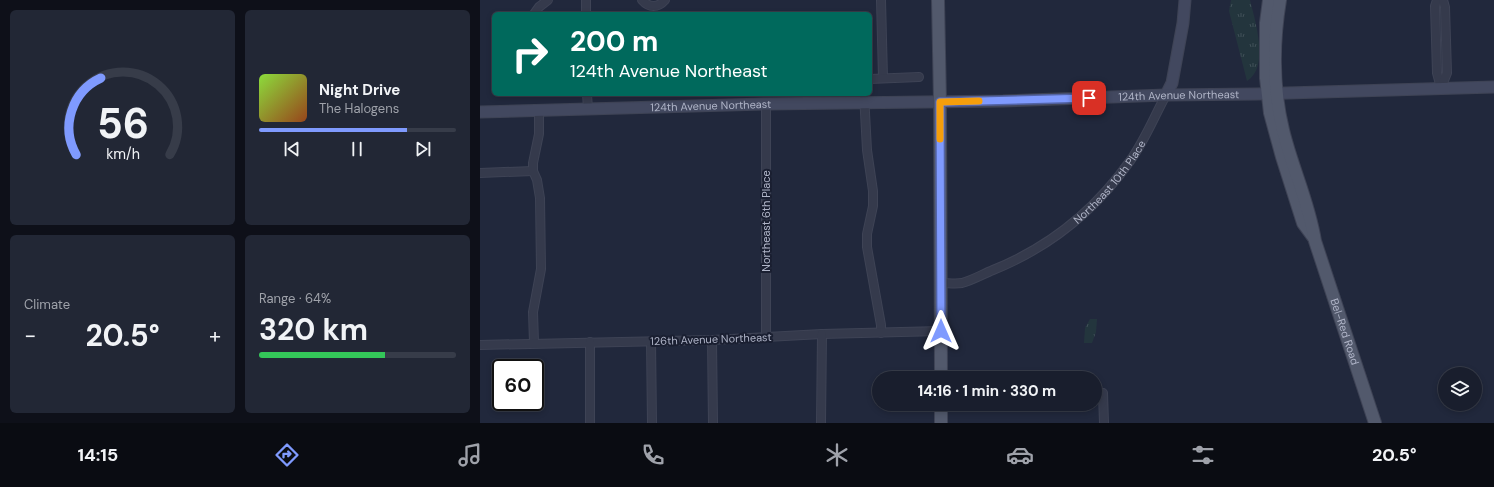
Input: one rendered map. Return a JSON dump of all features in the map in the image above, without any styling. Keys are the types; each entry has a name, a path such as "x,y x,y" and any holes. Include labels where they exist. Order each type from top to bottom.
{"main road":[{"path":"938,0 941,371"},
{"path":"1269,0 1271,41"},
{"path":"1271,41 1280,0"},
{"name":"Bel-Red Road","path":"1271,41 1272,94 1312,219 1316,241 1375,423"},
{"path":"941,411 941,423"}],"street":[{"path":"535,12 548,0"},
{"path":"586,0 586,12"},
{"path":"642,0 646,4 654,6 658,6 665,0"},
{"path":"881,0 883,78"},
{"name":"Northeast 10th Place","path":"941,283 962,283 1018,260 1046,244 1072,225 1099,198 1130,161 1145,138 1172,83 1183,24 1185,0"},
{"path":"1437,0 1435,6 1437,73 1441,88"},
{"path":"1441,88 1447,73 1445,7 1443,0"},
{"path":"872,79 919,77"},
{"name":"124th Avenue Northeast","path":"480,112 766,104 865,98 940,102 1035,100 1166,94 1272,94 1494,87"},
{"path":"587,96 588,109"},
{"path":"865,98 867,150 873,191 873,206 867,234 867,247 881,325 881,333"},
{"name":"Northeast 6th Place","path":"766,104 766,337"},
{"path":"534,343 533,312 541,269 540,198 537,180 533,171 533,163 539,134 539,111"},
{"path":"480,173 533,171"},
{"name":"126th Avenue Northeast","path":"480,344 712,340 822,334 941,331"},
{"path":"821,423 822,334"},
{"path":"712,340 713,423"},
{"path":"651,341 652,423"},
{"path":"590,342 590,423"},
{"path":"1102,411 1104,423"}],"green space":[{"path":"1231,0 1250,0 1257,31 1259,43 1258,65 1254,74 1247,81 1229,11"},
{"path":"1090,319 1097,319 1096,332 1092,343 1084,343 1085,328"}],"slow traffic":[{"path":"940,139 940,102 979,101"}],"route":[{"path":"941,331 940,102 1089,98"}]}
